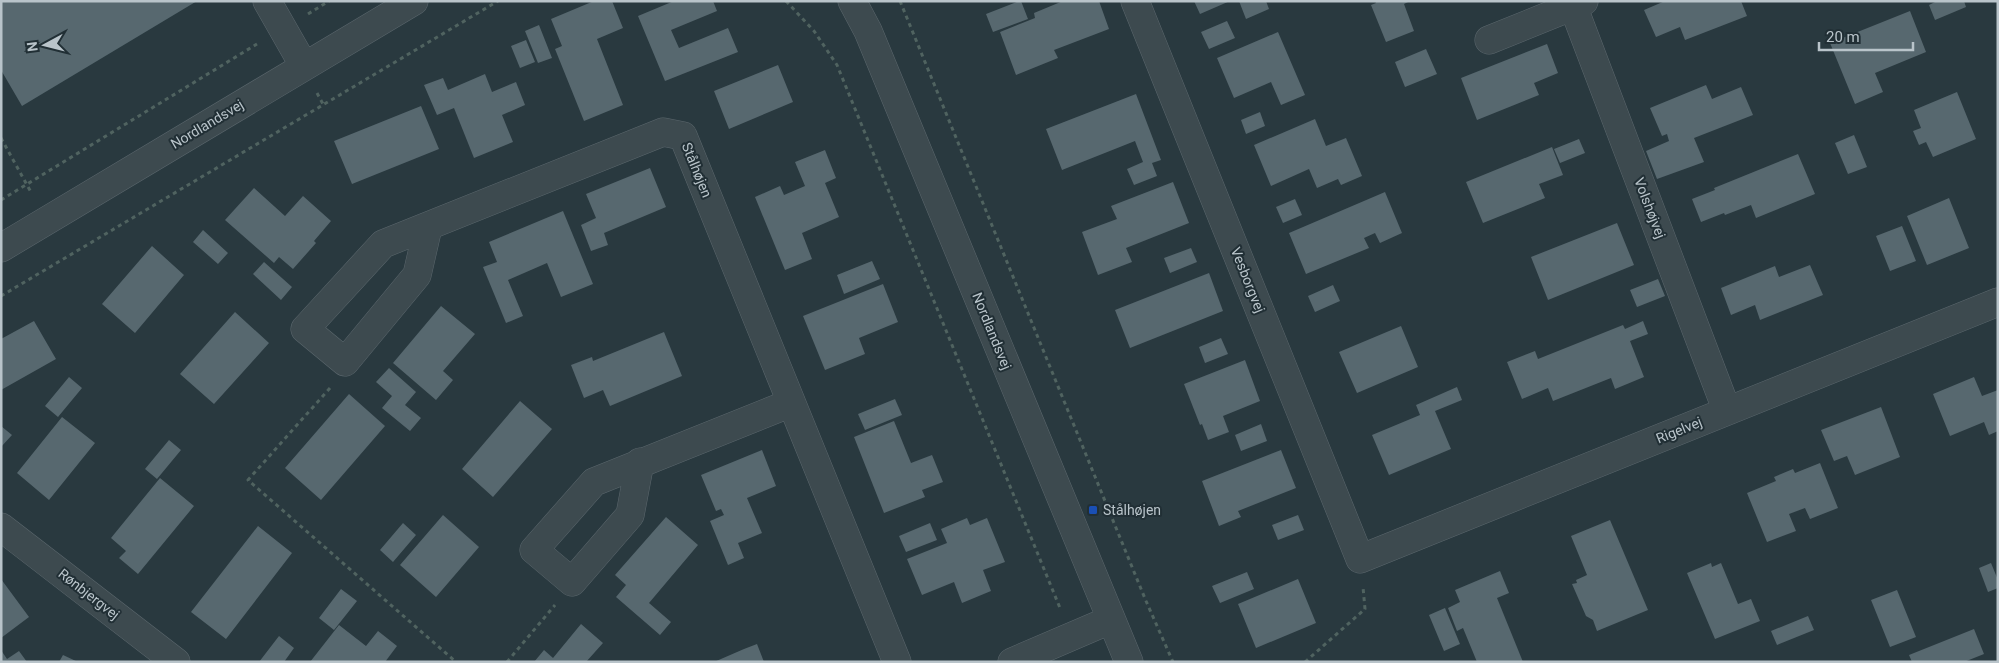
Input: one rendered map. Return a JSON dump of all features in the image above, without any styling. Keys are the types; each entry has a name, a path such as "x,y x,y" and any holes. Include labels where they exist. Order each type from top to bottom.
{"street":[{"path":"267,1 304,66"},
{"name":"Nordlandsvej","path":"1,248 414,1"},
{"name":"Nordlandsvej","path":"852,1 868,31 1110,620 1129,662"},
{"name":"Vesborgvej","path":"1135,1 1360,559"},
{"name":"Volshøjvej","path":"1488,40 1579,4 1727,411"},
{"name":"Stålhøjen","path":"345,362 306,329 383,244 663,132 683,136 897,662"},
{"path":"345,362 417,275 428,227"},
{"name":"Rigelvej","path":"1360,559 1998,302"},
{"path":"640,462 630,515 572,582 534,550 594,482 640,462 791,403"},
{"name":"Rønbjergvej","path":"1,527 176,662"},
{"path":"1012,662 1110,620"}],"path":[{"path":"1,200 329,1"},
{"path":"1,296 498,1"},
{"path":"786,1 814,31 837,65 1072,637"},
{"path":"900,1 1146,601 1173,662"},
{"path":"1,138 27,184 45,222"},
{"path":"345,362 342,373 248,480 456,662"},
{"path":"1305,662 1365,609 1360,559"},
{"path":"507,662 564,595 572,582"}],"building":[{"path":"1,1 197,1 22,106 1,70"},
{"path":"594,1 612,1 623,28 597,39 623,105 584,121 555,49 562,46 551,19"},
{"path":"674,1 713,1 717,11 671,30 679,48 728,28 738,52 665,81 638,16"},
{"path":"1021,1 1028,19 993,32 986,14"},
{"path":"1063,1 1099,1 1109,29 1054,50 1058,58 1016,75 1000,32 1035,18 1034,13"},
{"path":"1194,1 1230,1 1200,14"},
{"path":"1239,1 1266,1 1269,9 1246,19"},
{"path":"1375,1 1410,1 1404,4 1414,31 1386,42 1371,5 1376,3"},
{"path":"1665,1 1741,1 1747,16 1685,40 1680,27 1656,37 1644,10"},
{"path":"1937,1 1964,1 1966,7 1935,20 1929,5"},
{"path":"1910,11 1926,52 1875,73 1883,92 1855,104 1830,43"},
{"path":"1227,21 1235,38 1209,49 1201,32"},
{"path":"539,25 552,58 538,63 525,31"},
{"path":"1278,32 1305,95 1281,105 1271,82 1234,98 1217,58"},
{"path":"526,40 535,62 520,68 511,46"},
{"path":"1547,44 1558,73 1534,83 1539,95 1477,120 1461,78"},
{"path":"1426,49 1437,74 1405,87 1395,62"},
{"path":"778,65 793,102 729,129 714,91"},
{"path":"485,74 492,92 516,82 525,105 502,115 513,142 474,158 454,108 437,115 424,85 443,78 448,90"},
{"path":"1706,85 1712,99 1741,87 1753,115 1694,138 1704,162 1657,179 1646,151 1669,141 1667,134 1662,136 1650,108"},
{"path":"1957,92 1976,139 1933,157 1926,142 1919,145 1913,131 1921,128 1914,110"},
{"path":"1136,94 1161,160 1152,163 1157,176 1134,185 1127,169 1143,162 1135,141 1062,170 1046,129"},
{"path":"421,106 439,149 352,184 334,141"},
{"path":"1260,112 1265,126 1246,134 1241,120"},
{"path":"1315,119 1326,146 1346,138 1362,176 1341,185 1338,179 1317,188 1309,169 1271,186 1254,145"},
{"path":"1854,135 1867,167 1848,174 1835,143"},
{"path":"1579,139 1585,153 1560,163 1554,149"},
{"path":"1552,147 1563,175 1539,184 1545,198 1483,223 1466,182"},
{"path":"825,150 836,178 825,183 839,217 802,233 812,259 785,270 755,197 780,186 784,195 805,186 795,162"},
{"path":"1798,154 1815,194 1756,218 1751,205 1701,222 1692,199 1715,190 1714,188"},
{"path":"650,168 666,207 604,233 608,245 591,251 581,225 596,218 586,194"},
{"path":"1173,182 1189,223 1126,248 1132,262 1098,275 1082,232 1117,219 1111,206"},
{"path":"254,188 285,216 303,196 331,221 314,241 316,243 293,269 279,257 274,263 225,220"},
{"path":"1385,192 1402,233 1380,243 1375,233 1364,238 1369,248 1306,274 1289,233"},
{"path":"1949,198 1969,248 1927,265 1907,216"},
{"path":"1295,199 1302,215 1283,223 1276,207"},
{"path":"563,211 593,284 561,297 547,263 508,280 523,316 506,323 483,267 497,262 489,242"},
{"path":"1617,223 1634,265 1548,300 1531,257"},
{"path":"1902,226 1916,261 1890,271 1876,236"},
{"path":"203,230 228,253 218,264 193,242"},
{"path":"152,246 184,275 135,333 102,304"},
{"path":"1191,248 1197,262 1170,273 1164,258"},
{"path":"872,261 880,279 844,294 837,275"},
{"path":"264,262 292,287 281,300 253,274"},
{"path":"1810,265 1823,295 1760,320 1755,305 1731,315 1721,288 1775,266 1779,277"},
{"path":"1209,273 1223,311 1130,348 1115,310"},
{"path":"1658,279 1665,296 1637,307 1630,290"},
{"path":"883,284 898,322 859,338 865,354 825,370 803,316"},
{"path":"1333,285 1340,301 1315,312 1308,296"},
{"path":"441,306 475,334 443,371 453,380 436,400 393,363"},
{"path":"235,312 269,343 214,404 180,374"},
{"path":"34,321 56,359 1,390 1,339"},
{"path":"1643,321 1648,334 1630,341 1644,377 1615,389 1611,378 1553,401 1548,388 1522,399 1507,362 1535,351 1538,359 1623,325 1625,329"},
{"path":"1401,326 1418,367 1357,393 1339,352"},
{"path":"664,332 682,376 610,406 603,390 584,398 571,365 592,357 593,361"},
{"path":"1221,338 1228,354 1205,363 1199,347"},
{"path":"1245,360 1260,401 1223,416 1229,432 1208,440 1184,384"},
{"path":"389,368 416,392 405,405 421,418 410,431 382,408 392,396 376,382"},
{"path":"69,377 82,388 58,417 45,406"},
{"path":"1974,377 1982,396 1998,390 1998,431 1989,435 1984,422 1950,436 1933,394"},
{"path":"1457,387 1462,400 1435,411 1451,449 1389,475 1372,435 1420,415 1416,405"},
{"path":"349,394 385,426 321,500 285,468"},
{"path":"895,399 902,415 865,430 858,414"},
{"path":"520,401 552,429 493,497 462,469"},
{"path":"1881,407 1900,457 1855,475 1847,456 1834,461 1821,430"},
{"path":"62,417 95,443 49,500 17,473"},
{"path":"894,421 911,463 932,455 943,482 922,490 925,497 884,513 854,437"},
{"path":"1261,424 1267,441 1241,451 1235,435"},
{"path":"1,426 12,435 1,447"},
{"path":"169,440 181,450 157,479 145,469"},
{"path":"762,450 776,486 747,498 762,533 738,543 744,558 728,565 710,521 724,515 721,509 716,511 701,475"},
{"path":"1281,450 1296,488 1238,511 1241,517 1219,526 1202,481"},
{"path":"1820,463 1838,508 1810,519 1805,508 1789,514 1796,531 1767,542 1747,493 1776,481 1774,477 1793,469 1795,473"},
{"path":"160,478 194,506 138,574 119,558 126,551 111,538"},
{"path":"443,515 479,547 436,597 400,565"},
{"path":"1298,515 1304,530 1278,540 1272,525"},
{"path":"666,517 698,545 649,603 671,622 660,635 616,597 626,585 615,575"},
{"path":"967,518 970,525 987,518 1005,562 983,570 991,591 962,603 954,582 922,595 907,559 947,543 941,529"},
{"path":"1610,520 1648,610 1597,631 1593,620 1586,616 1572,584 1577,583 1576,580 1587,575 1571,536"},
{"path":"403,523 416,535 393,562 380,550"},
{"path":"930,523 937,540 906,552 899,536"},
{"path":"258,526 292,553 226,639 191,612"},
{"path":"1711,563 1712,567 1721,563 1738,604 1751,599 1760,621 1715,639 1687,573"},
{"path":"1991,563 1998,580 1998,588 1988,592 1979,568"},
{"path":"1500,571 1509,593 1497,598 1523,662 1477,662 1463,628 1457,631 1448,608 1460,602 1455,590"},
{"path":"1247,572 1254,589 1220,603 1212,586"},
{"path":"1,579 29,617 1,638"},
{"path":"1298,579 1316,623 1256,648 1238,604"},
{"path":"341,589 357,601 334,630 319,618"},
{"path":"1897,590 1916,637 1890,647 1871,600"},
{"path":"1445,608 1460,644 1444,651 1429,615"},
{"path":"1808,616 1814,630 1777,645 1771,631"},
{"path":"581,624 603,643 586,662 534,662 544,650 553,658"},
{"path":"339,625 366,646 378,631 397,646 385,662 310,662"},
{"path":"1974,629 1984,654 1964,662 1912,662 1909,655"},
{"path":"279,636 294,648 284,662 259,662"},
{"path":"757,644 764,662 714,662 744,649"},
{"path":"1,650 7,659 19,651 27,662 1,662"},
{"path":"63,655 78,662 59,662"}],"place":[{"name":"Stålhøjen","path":"1093,510"}]}
